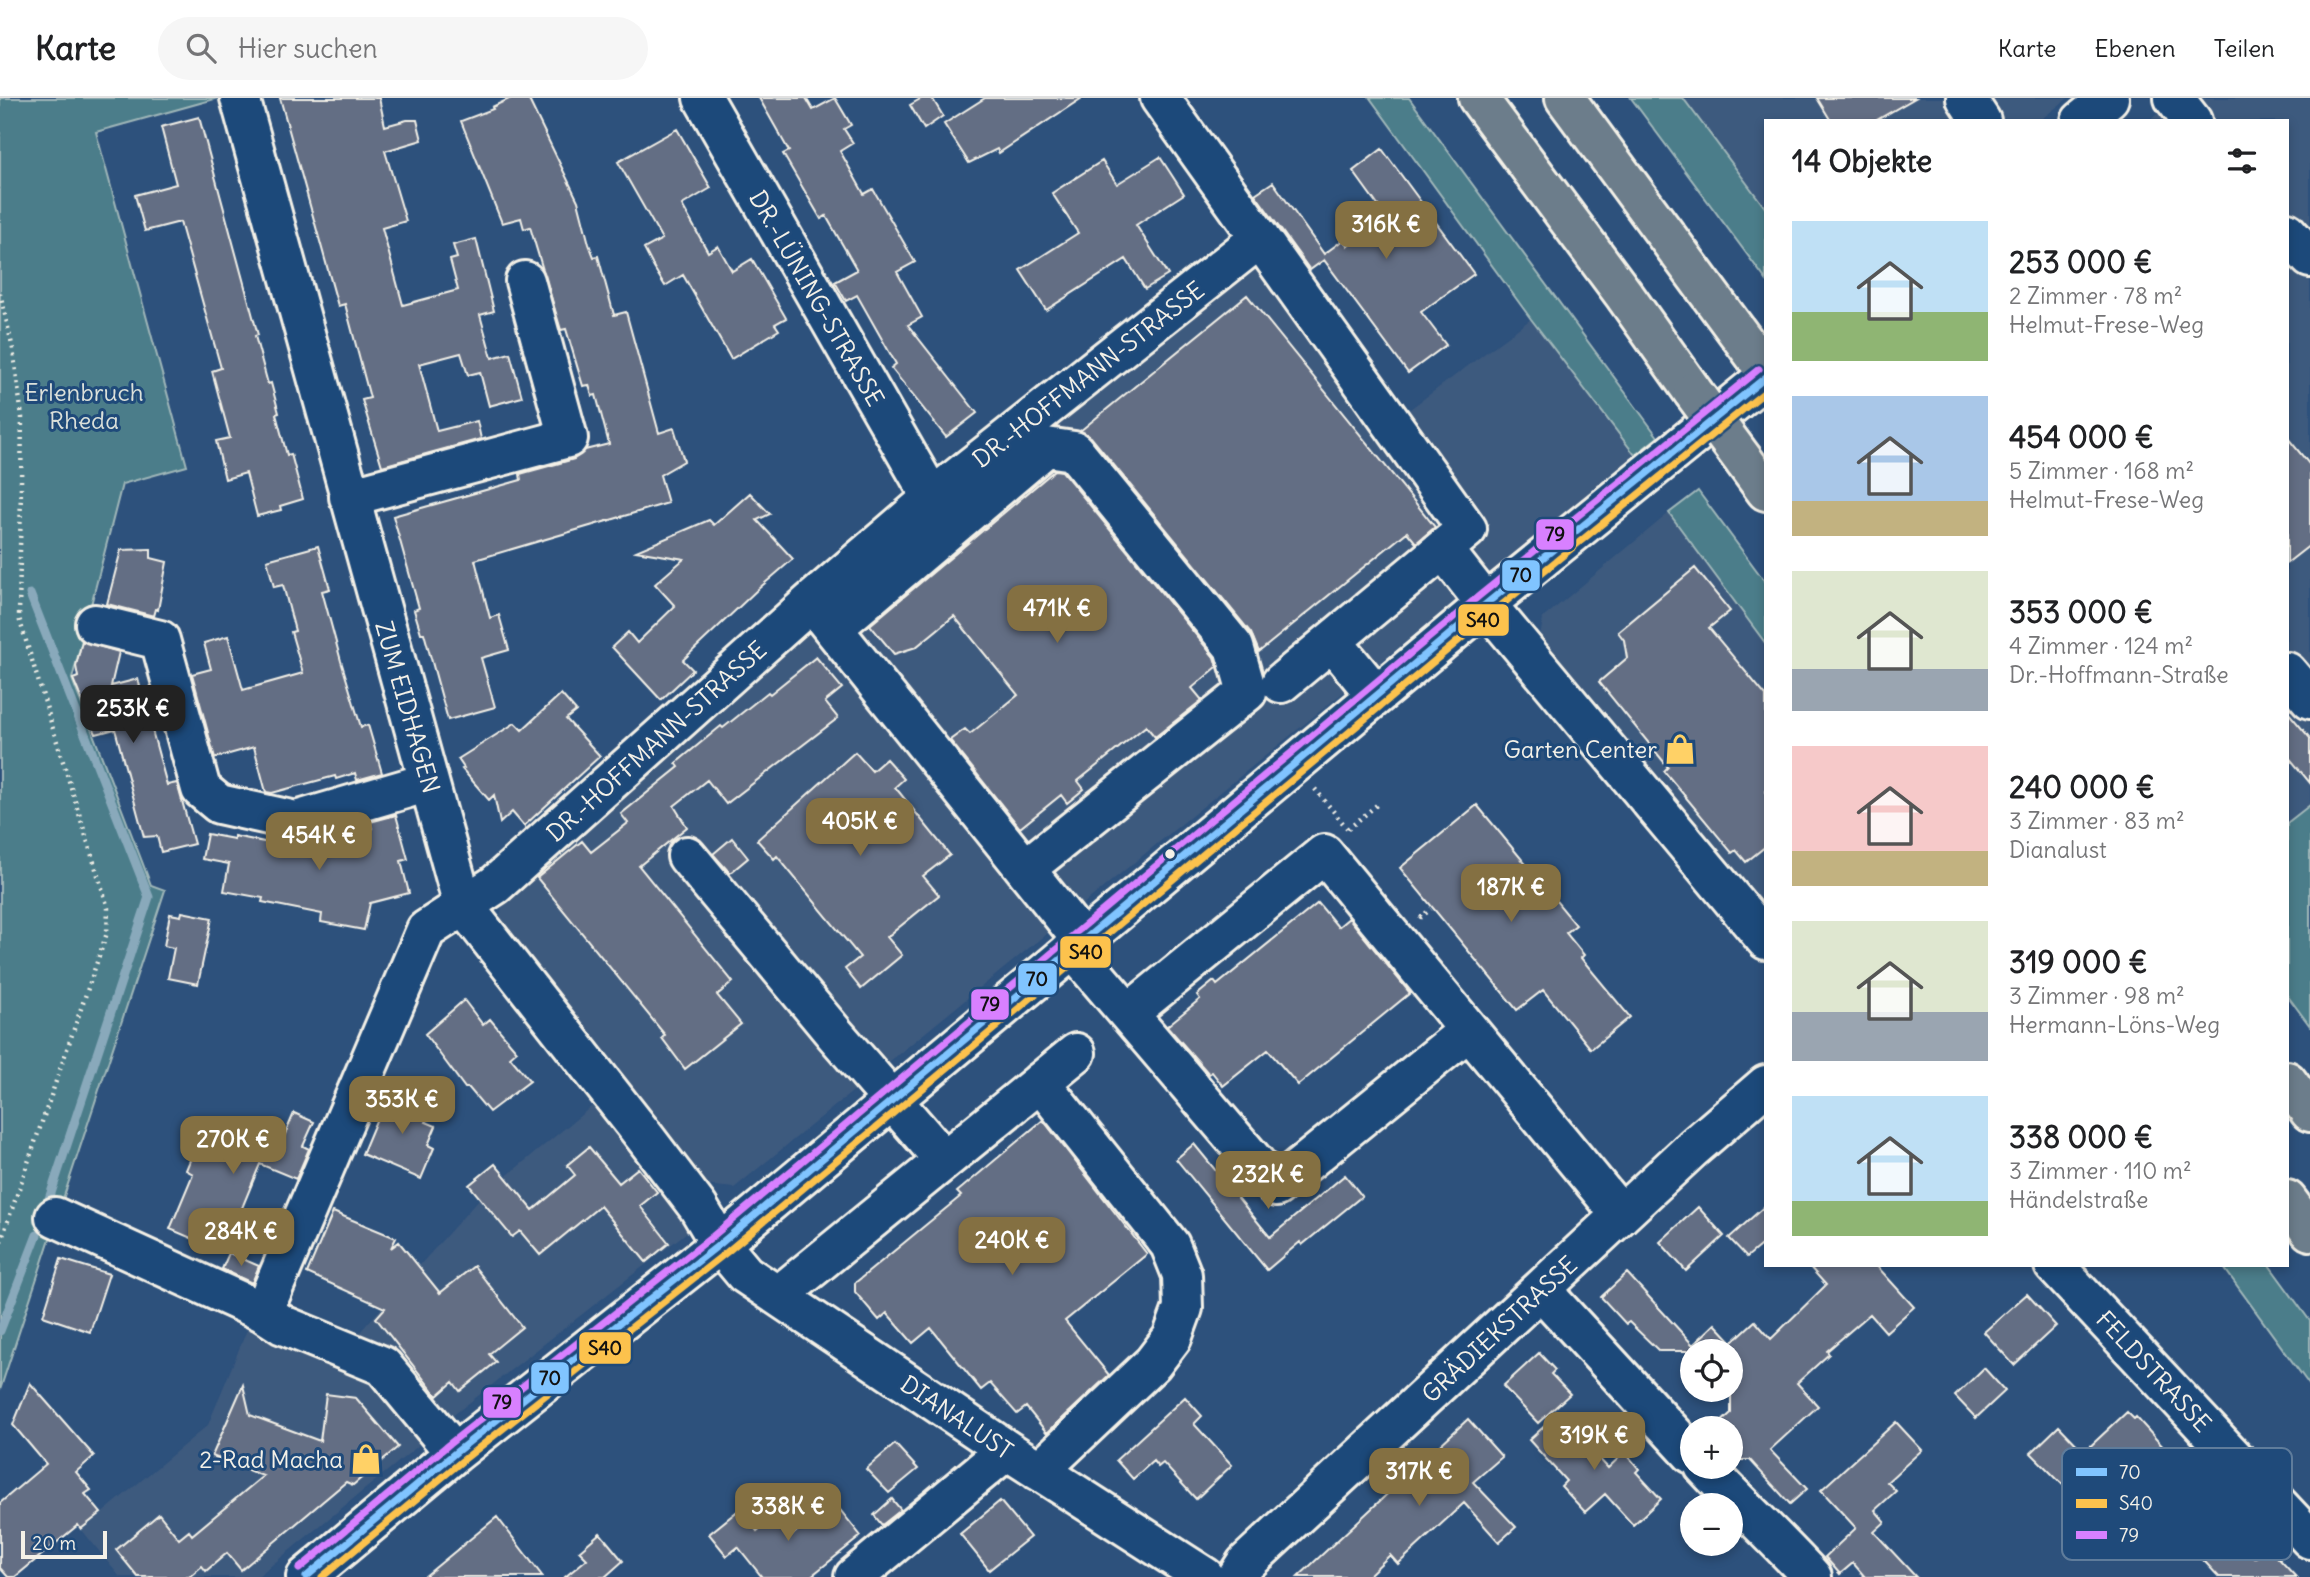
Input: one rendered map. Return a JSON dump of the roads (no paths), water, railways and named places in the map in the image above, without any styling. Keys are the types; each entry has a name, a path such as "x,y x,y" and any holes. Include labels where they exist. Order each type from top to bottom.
{"highway":[{"path":"1478,98 1755,476"},
{"path":"1565,98 1764,368"},
{"path":"2289,1085 2310,1112"},
{"path":"2289,1203 2310,1231"}],"street":[{"name":"ZUM EIDHAGEN","path":"240,98 463,905 698,1207 720,1244"},
{"name":"DR.-LÜNING-STRASSE","path":"702,98 932,498"},
{"path":"1160,98 1466,529 1281,683"},
{"path":"1966,98 1980,119"},
{"path":"2083,119 2109,98"},
{"path":"2174,98 2190,119"},
{"path":"2289,234 2310,258"},
{"name":"DR.-HOFFMANN-STRASSE","path":"263,1312 426,930 495,885 822,615 932,498 1037,434 1260,238"},
{"path":"349,498 568,438 524,281"},
{"path":"306,1577 455,1453 720,1244 1376,695 1764,379"},
{"path":"1025,869 1247,692 1234,648 1074,451 1037,434 822,615 1025,869 1129,1013 1276,1187 1468,1031"},
{"path":"1443,548 1486,604 1764,938"},
{"path":"94,624 160,640 201,789 219,804 296,821 429,782"},
{"path":"1332,641 1376,695"},
{"path":"2289,674 2310,699"},
{"path":"1129,1013 1324,854 1621,1215"},
{"path":"687,856 944,1160"},
{"path":"778,1296 1076,1053"},
{"path":"1039,1471 1153,1363 1172,1338 1183,1307 1182,1275 1170,1245 1040,1082"},
{"name":"GRÄDIEKSTRASSE","path":"1237,1577 1246,1563 1693,1148 1764,1087"},
{"path":"55,1217 263,1312 283,1325 383,1366 455,1453"},
{"name":"DIANALUST","path":"720,1244 746,1274 778,1296 1007,1450 1205,1577"},
{"name":"FELDSTRASSE","path":"2056,1267 2226,1448"},
{"path":"1542,1291 1680,1441"},
{"path":"854,1577 1007,1450"},
{"path":"1716,1479 1738,1504 1767,1528 1812,1577"},
{"name":"FELDSTRASSE","path":"2292,1519 2310,1538"}],"waterway":[{"path":"30,594 149,897 49,1199"},
{"path":"0,1331 37,1235"}],"place":[{"name":"Garten Center","path":"1680,749"},
{"name":"2-Rad Macha","path":"366,1459"}],"park label":[{"name":"Erlenbruch Rheda","path":"84,406"}]}
